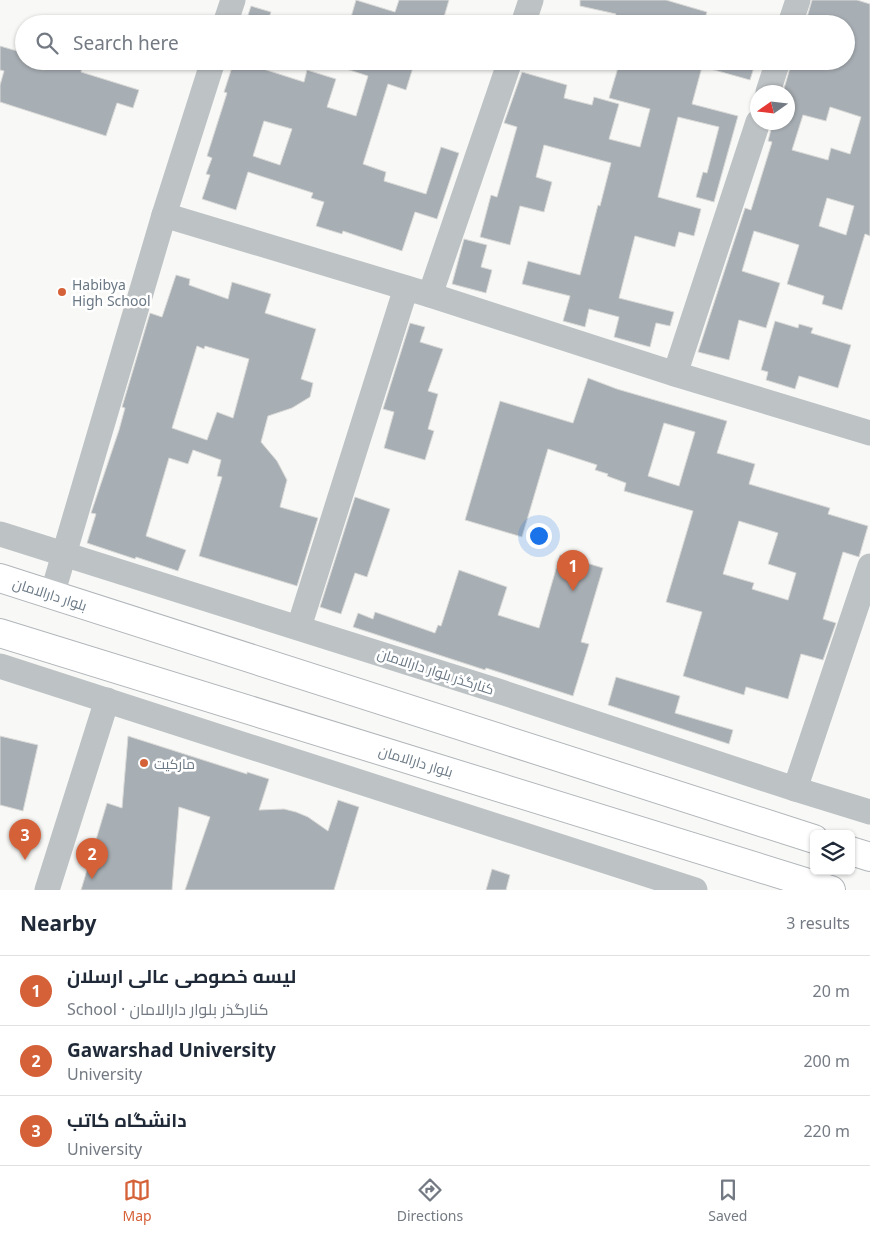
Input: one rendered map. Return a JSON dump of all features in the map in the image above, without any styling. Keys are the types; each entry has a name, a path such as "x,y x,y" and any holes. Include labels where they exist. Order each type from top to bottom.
{"main road":[{"name":"بلوار دارالامان","path":"0,578 810,838"},
{"name":"بلوار دارالامان","path":"0,633 831,890"},
{"path":"855,852 870,857"}],"street":[{"path":"228,15 232,0"},
{"path":"526,15 531,0"},
{"path":"793,15 798,0"},
{"path":"52,595 164,215 210,70"},
{"path":"430,295 507,70"},
{"path":"770,85 775,70"},
{"path":"675,374 755,130"},
{"path":"164,215 430,295 675,374 870,433"},
{"path":"299,627 406,288"},
{"name":"کنارگذر بلوار دارالامان","path":"0,534 299,627 795,790 870,812"},
{"path":"795,790 870,566"},
{"path":"0,666 694,890"},
{"path":"47,890 106,700"}],"building":[{"path":"356,0 395,12 399,0 449,0 445,15 352,15"},
{"path":"580,0 666,0 707,12 706,15 616,15 580,6"},
{"path":"812,0 857,0 870,4 870,236 865,234 842,310 822,304 824,296 787,284 799,245 754,231 742,271 780,283 766,328 739,320 729,360 698,352 745,208 751,210 772,142 768,141 771,130 795,130 795,85 785,85 789,70 855,70 855,15 808,15","holes":["830,107 861,117 850,154 831,148 828,160 792,150 803,115 826,121","827,198 854,206 846,235 819,226"]},
{"path":"251,6 271,12 270,15 248,15"},
{"path":"0,46 15,50 15,70 82,70 81,72 139,90 133,108 117,103 106,136 0,102 0,85 4,71 0,70"},
{"path":"231,70 266,70 304,82 307,70 336,79 327,107 356,116 368,76 349,70 412,70 406,90 388,84 363,164 386,172 384,181 426,194 441,147 459,153 437,219 415,212 402,251 343,231 342,234 316,226 324,202 311,198 313,193 248,172 236,210 202,199 210,175 206,174 212,158 207,156 227,93 224,92","holes":["264,121 292,129 280,165 253,156"]},
{"path":"617,70 701,70 692,104 738,116 714,202 696,197 703,172 707,173 719,127 678,117 658,197 701,209 694,236 679,232 675,247 635,236 619,298 674,312 670,326 656,323 650,347 614,337 619,317 589,309 585,327 563,321 570,296 522,284 528,261 580,275 611,163 544,145 536,177 552,182 544,212 520,206 510,245 480,237 491,195 497,197 517,127 504,123 522,72 567,85 564,98 592,105 594,97 619,104 609,139 640,147 650,109 609,98"},
{"path":"714,70 753,70 750,80"},
{"path":"464,239 487,245 481,267 492,270 486,293 452,284"},
{"path":"176,275 190,279 189,285 228,299 232,282 271,294 265,313 316,329 301,379 313,383 310,397 292,408 268,416 261,442 277,461 287,480 280,507 318,518 297,586 199,556 222,477 217,476 221,460 193,450 188,464 169,458 146,536 186,550 178,571 87,543 96,514 91,513 119,430 125,408 122,407 150,313 162,317","holes":["197,346 204,349 205,346 249,359 233,418 217,412 207,440 172,428"]},
{"path":"775,321 798,328 799,324 813,328 811,333 851,345 838,388 799,376 795,389 766,380 768,372 761,370"},
{"path":"410,323 425,327 420,342 443,349 428,391 438,394 428,429 434,431 425,460 384,448 394,412 383,409"},
{"path":"588,378 617,389 727,421 717,453 755,464 749,484 830,508 828,514 868,526 859,557 843,552 823,619 836,623 823,660 801,654 788,699 746,687 744,695 683,676 702,612 666,602 693,511 624,491 626,483 595,470 597,465 548,449 522,537 465,520 500,401 573,423","holes":["664,423 695,432 679,486 648,476","739,521 778,533 768,564 796,573 788,600 752,589 754,583 723,574"]},
{"path":"355,497 390,509 367,577 355,573 341,614 320,607"},
{"path":"560,555 603,568 581,642 589,644 573,696 486,668 485,670 353,627 358,613 373,619 375,612 435,633 438,625 441,626 459,570 507,587 498,615 539,628"},
{"path":"616,677 680,696 675,713 733,730 729,744 608,705"},
{"path":"0,736 38,745 23,811 0,805"},
{"path":"128,736 247,774 247,772 269,779 259,810 284,809 296,812 308,817 328,831 338,800 359,807 334,890 185,890 210,817 179,807 172,890 81,890 107,803 122,808"},
{"path":"492,869 510,875 506,890 486,890"}],"place":[{"name":"Habibya High School","path":"62,292"},
{"name":"لیسه خصوصی عالی ارسلان","path":"573,591"},
{"name":"مارکیت","path":"144,763"},
{"name":"دانشگاه کاتب","path":"25,860"},
{"name":"Gawarshad University","path":"92,879"}]}
